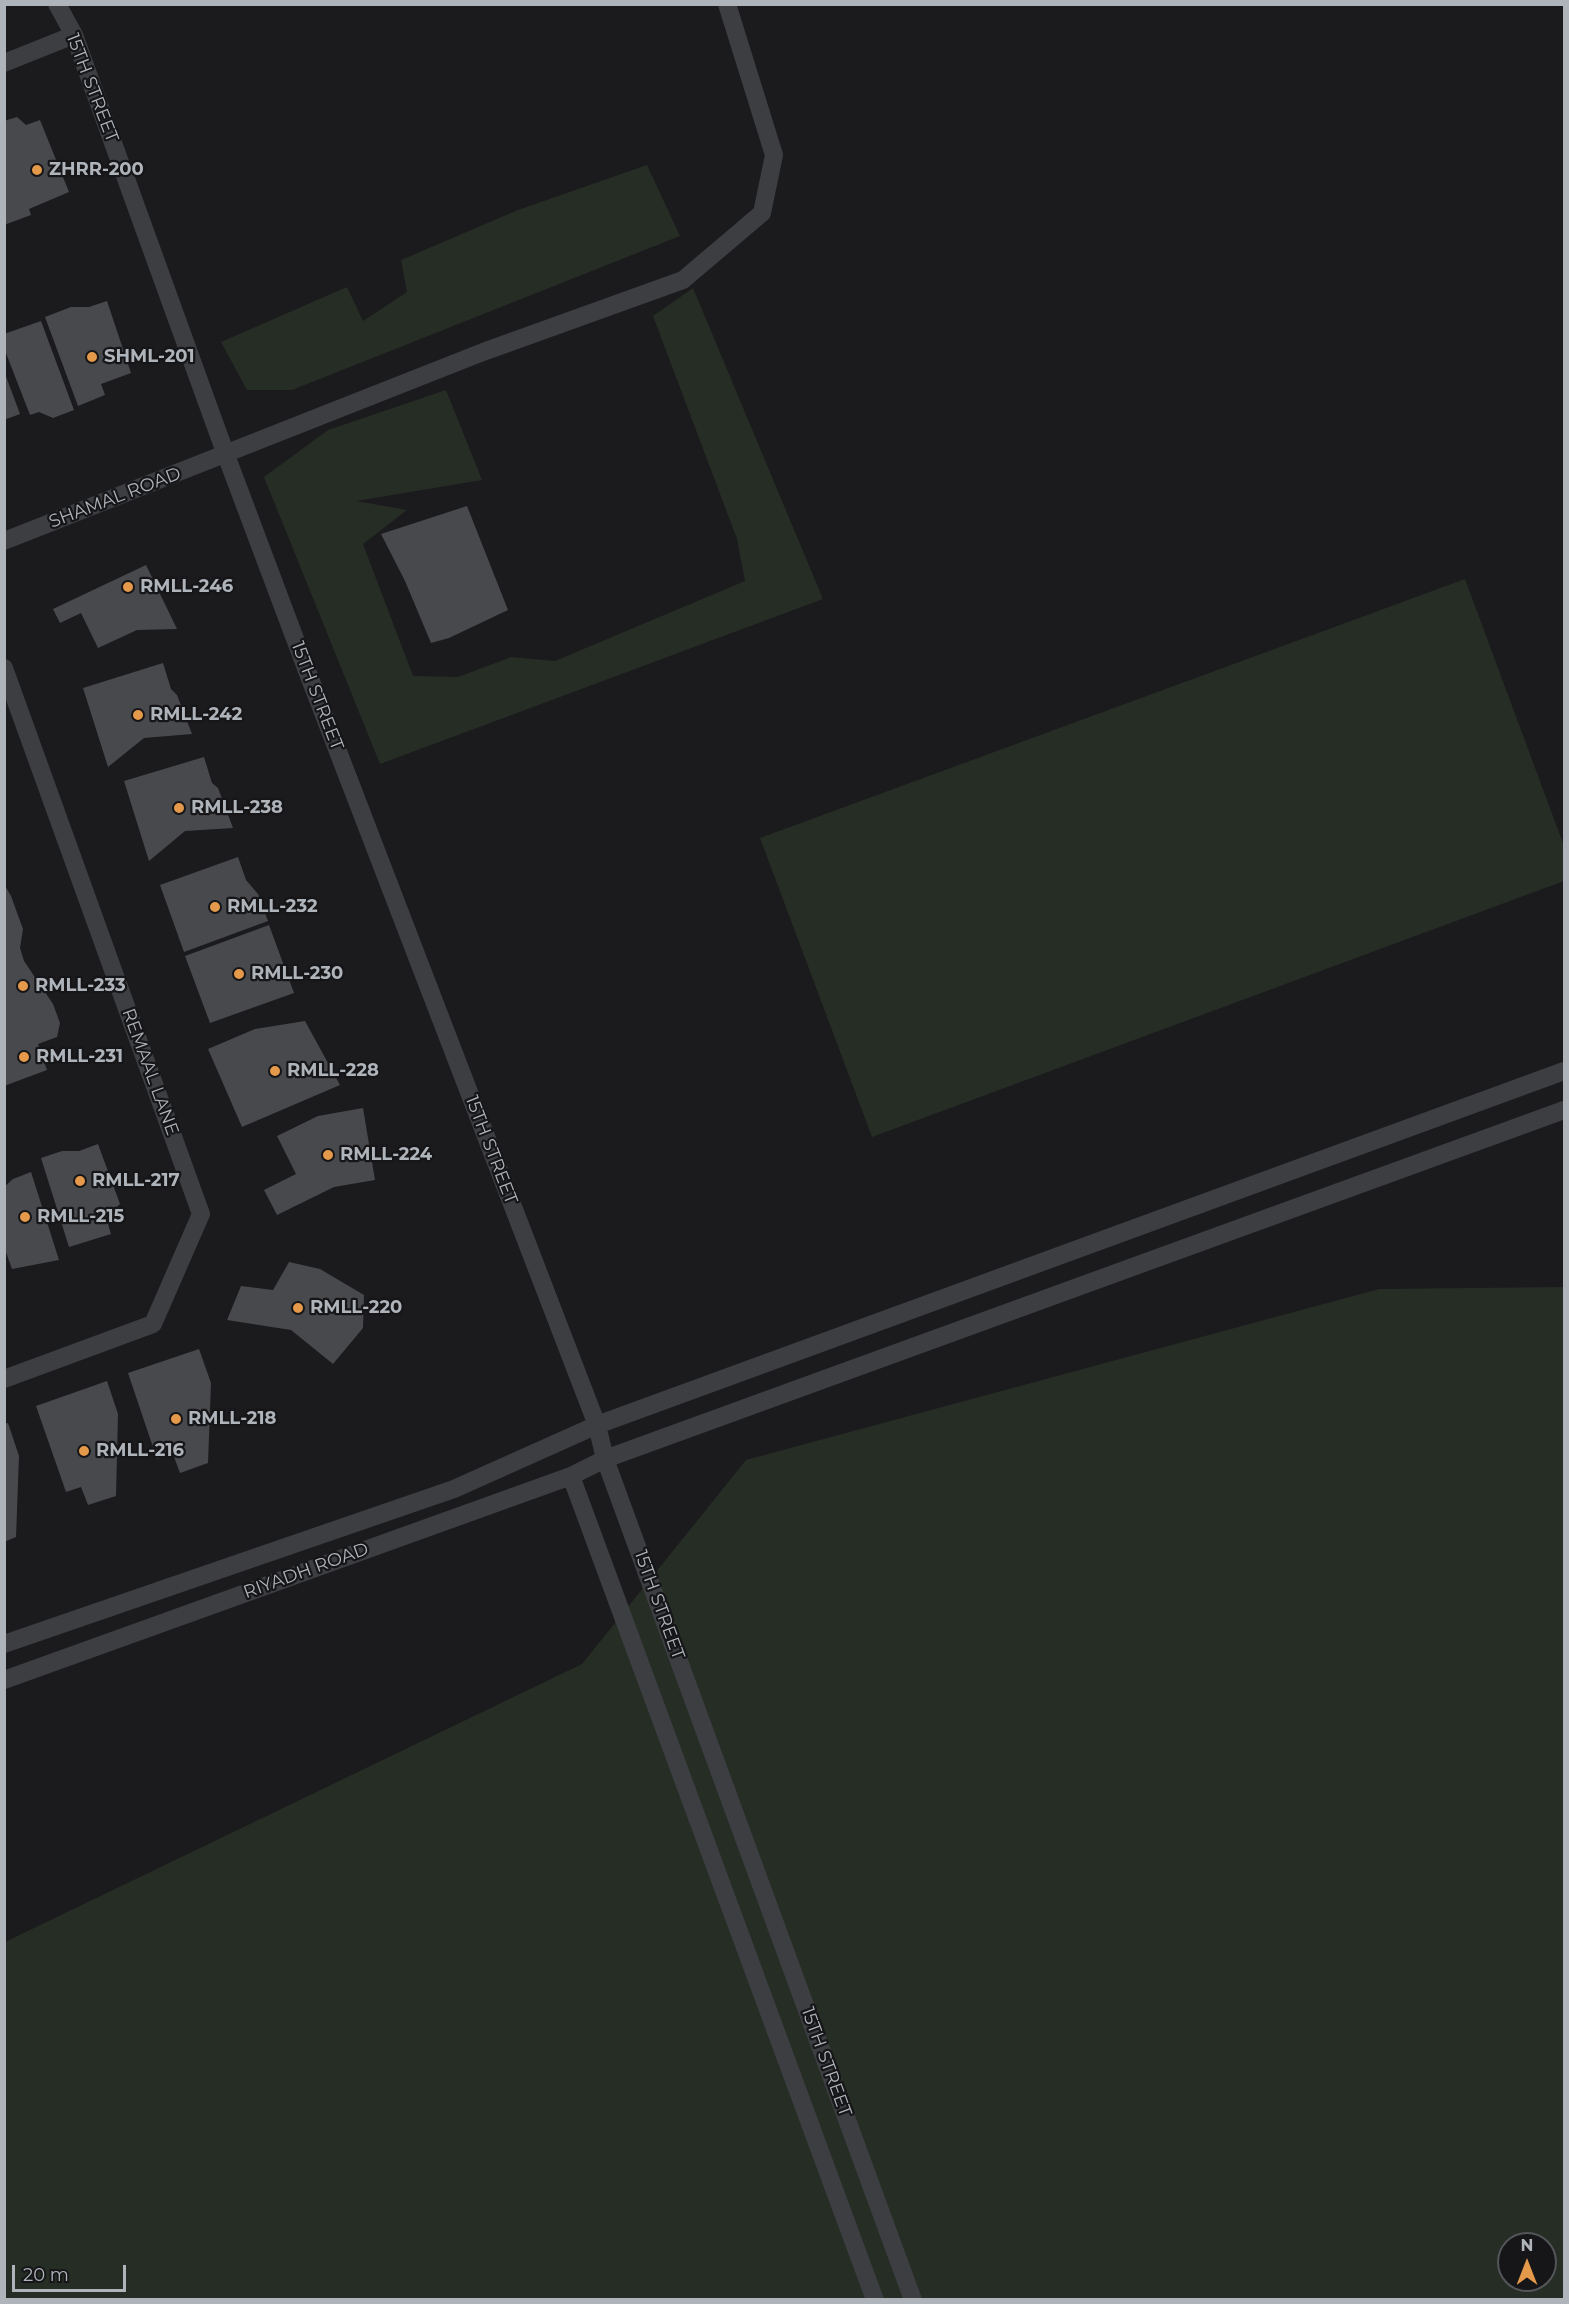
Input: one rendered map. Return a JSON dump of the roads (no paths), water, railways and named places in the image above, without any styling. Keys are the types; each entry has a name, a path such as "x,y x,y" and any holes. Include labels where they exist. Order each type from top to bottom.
{"street":[{"name":"15TH STREET","path":"57,4 74,35 226,455 597,1425 605,1459 913,2300"},
{"name":"SHAMAL ROAD","path":"4,541 483,352 683,280 762,213 774,155 727,4"},
{"path":"4,63 74,35"},
{"name":"REMAAL LANE","path":"4,668 201,1214 153,1324 4,1379"},
{"name":"RIYADH ROAD","path":"4,1644 454,1489 597,1425 1564,1071"},
{"name":"RIYADH ROAD","path":"4,1680 571,1476 605,1459 1564,1110"},
{"path":"571,1476 875,2300"}],"place":[{"name":"ZHRR-200","path":"37,170"},
{"name":"SHML-201","path":"92,357"},
{"name":"RMLL-246","path":"128,587"},
{"name":"RMLL-242","path":"138,715"},
{"name":"RMLL-238","path":"179,808"},
{"name":"RMLL-232","path":"215,907"},
{"name":"RMLL-230","path":"239,974"},
{"name":"RMLL-233","path":"23,986"},
{"name":"RMLL-231","path":"24,1057"},
{"name":"RMLL-228","path":"275,1071"},
{"name":"RMLL-224","path":"328,1155"},
{"name":"RMLL-217","path":"80,1181"},
{"name":"RMLL-215","path":"25,1217"},
{"name":"RMLL-220","path":"298,1308"},
{"name":"RMLL-218","path":"176,1419"},
{"name":"RMLL-216","path":"84,1451"}]}
